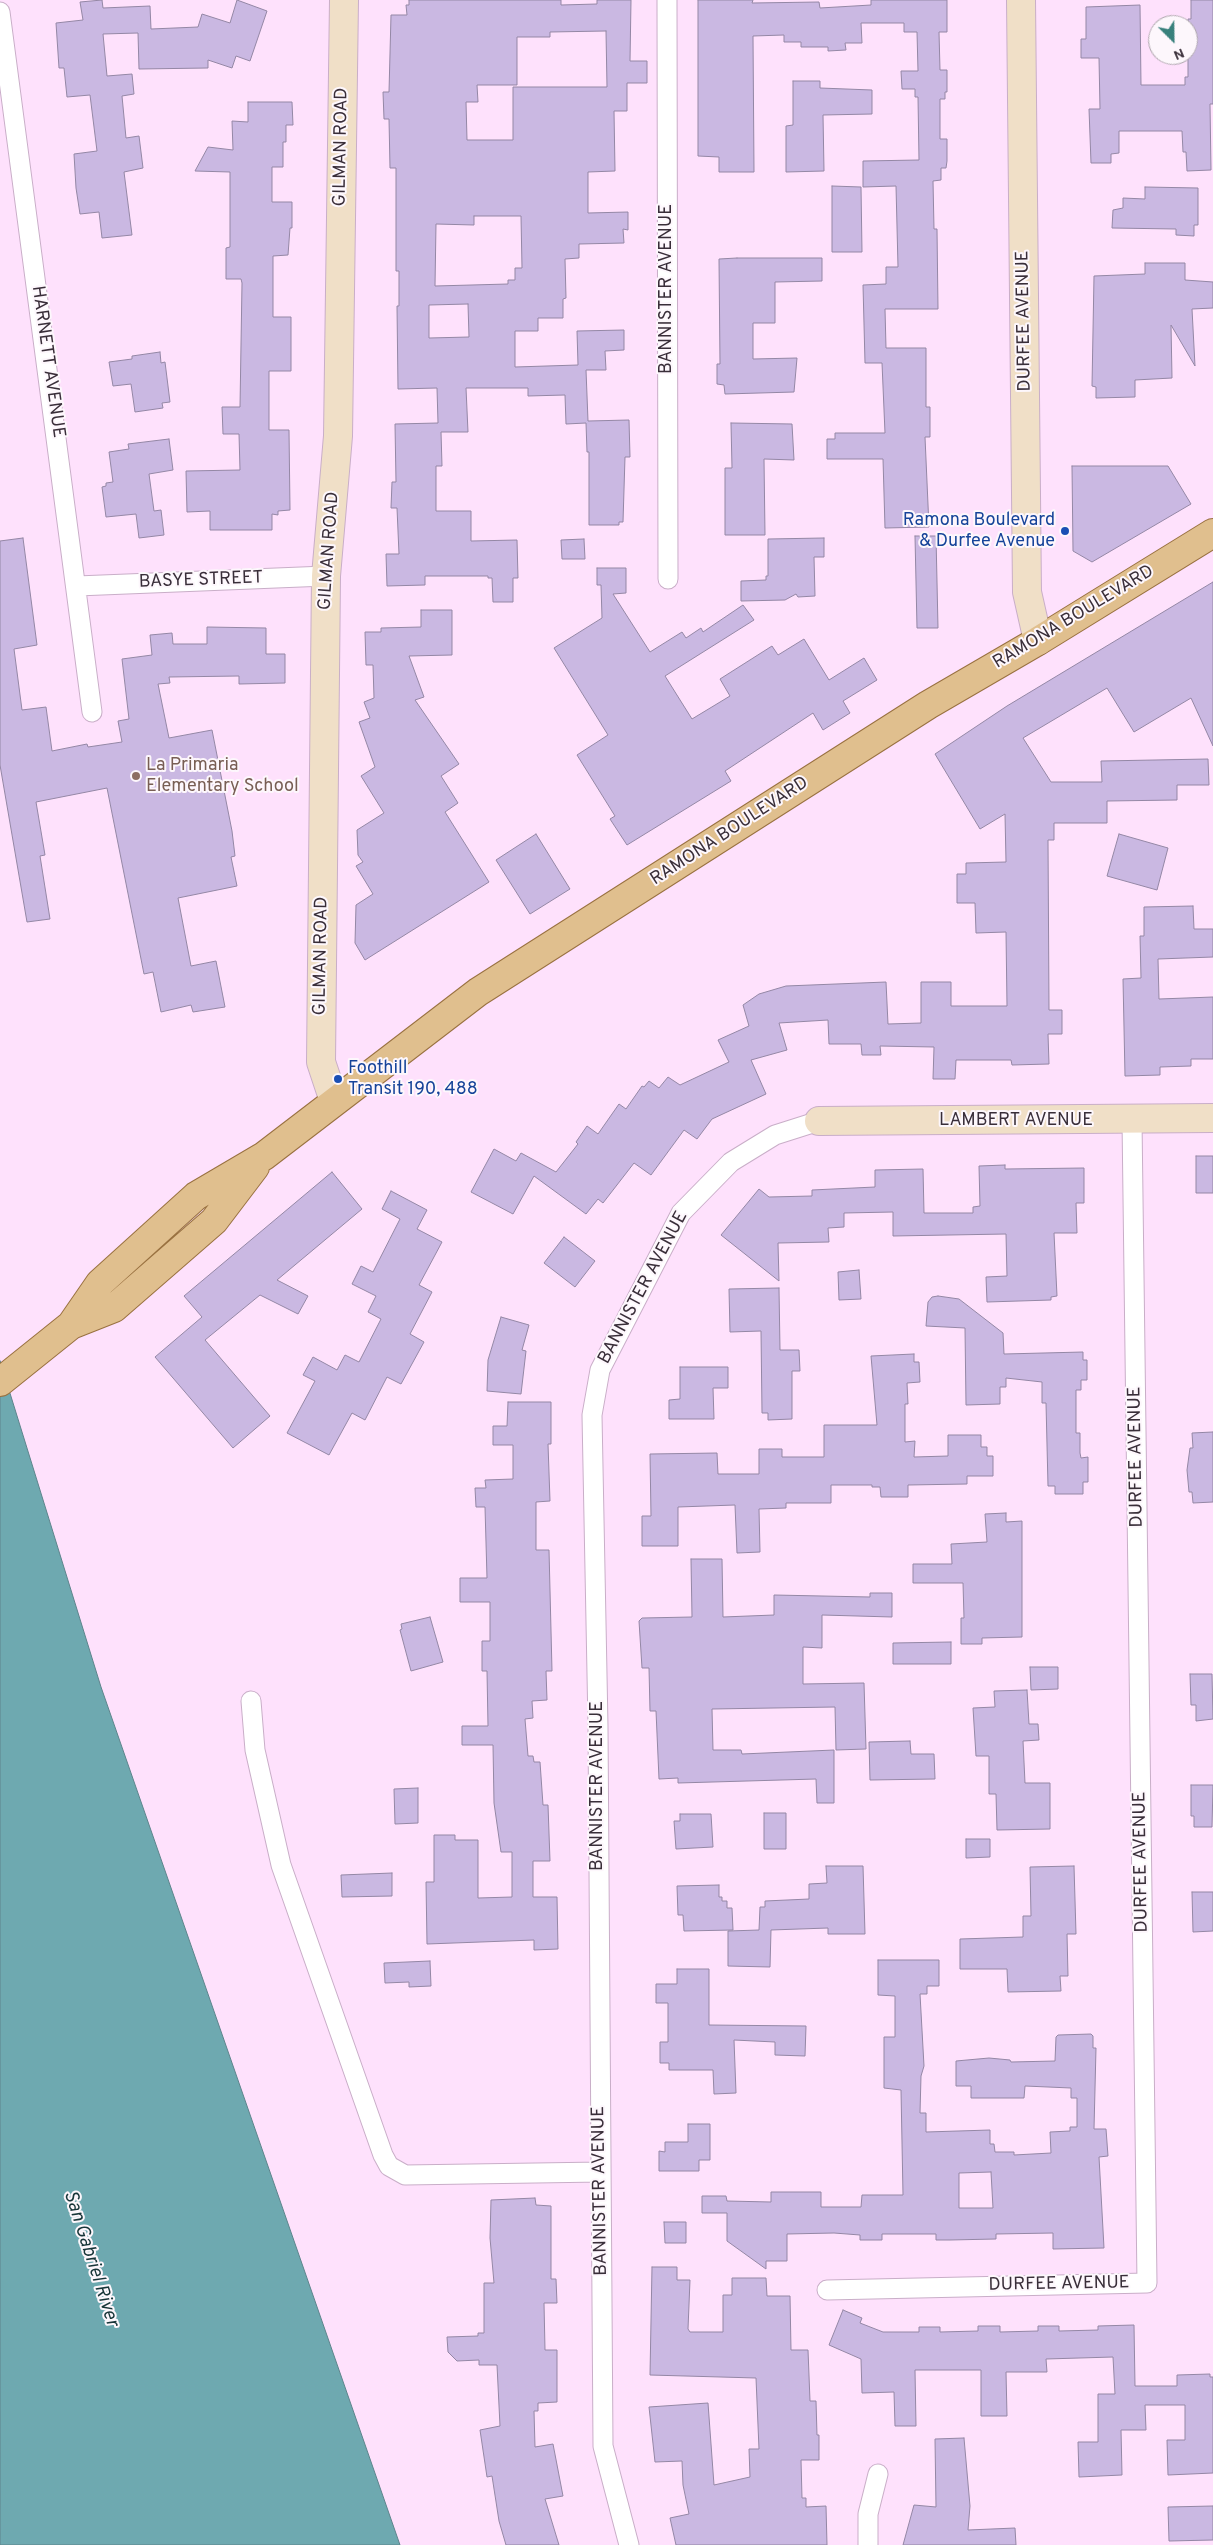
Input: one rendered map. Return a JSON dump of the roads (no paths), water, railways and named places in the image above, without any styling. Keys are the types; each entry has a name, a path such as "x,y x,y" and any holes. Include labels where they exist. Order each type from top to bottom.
{"main road":[{"name":"RAMONA BOULEVARD","path":"0,1382 71,1325 114,1308 207,1227 264,1156 478,992 928,705 1038,641 1213,533"}],"street":[{"name":"GILMAN ROAD","path":"334,1101 321,1062 326,576 338,436 344,0"},
{"name":"BANNISTER AVENUE","path":"666,0 668,579"},
{"name":"DURFEE AVENUE","path":"1021,0 1027,592 1038,641"},
{"name":"HARNETT AVENUE","path":"0,12 77,586 92,712"},
{"name":"BASYE STREET","path":"77,586 326,576"},
{"name":"LAMBERT AVENUE","path":"819,1121 1213,1118"},
{"name":"DURFEE AVENUE","path":"827,2290 1147,2283 1132,1120"},
{"name":"BANNISTER AVENUE","path":"629,2545 603,2446 598,1726 592,1415 600,1370 681,1213 731,1162 775,1135 819,1121"},
{"path":"251,1701 256,1750 281,1865 380,2146 389,2166 405,2175 601,2172"},
{"path":"868,2545 868,2514 878,2474"}],"water":[{"name":"San Gabriel River","path":"0,1361 101,1687 400,2545 0,2545"}],"place":[{"name":"Ramona Boulevard & Durfee Avenue","path":"1065,531"},
{"name":"La Primaria Elementary School","path":"136,776"},
{"name":"Foothill Transit 190, 488","path":"338,1079"}]}
